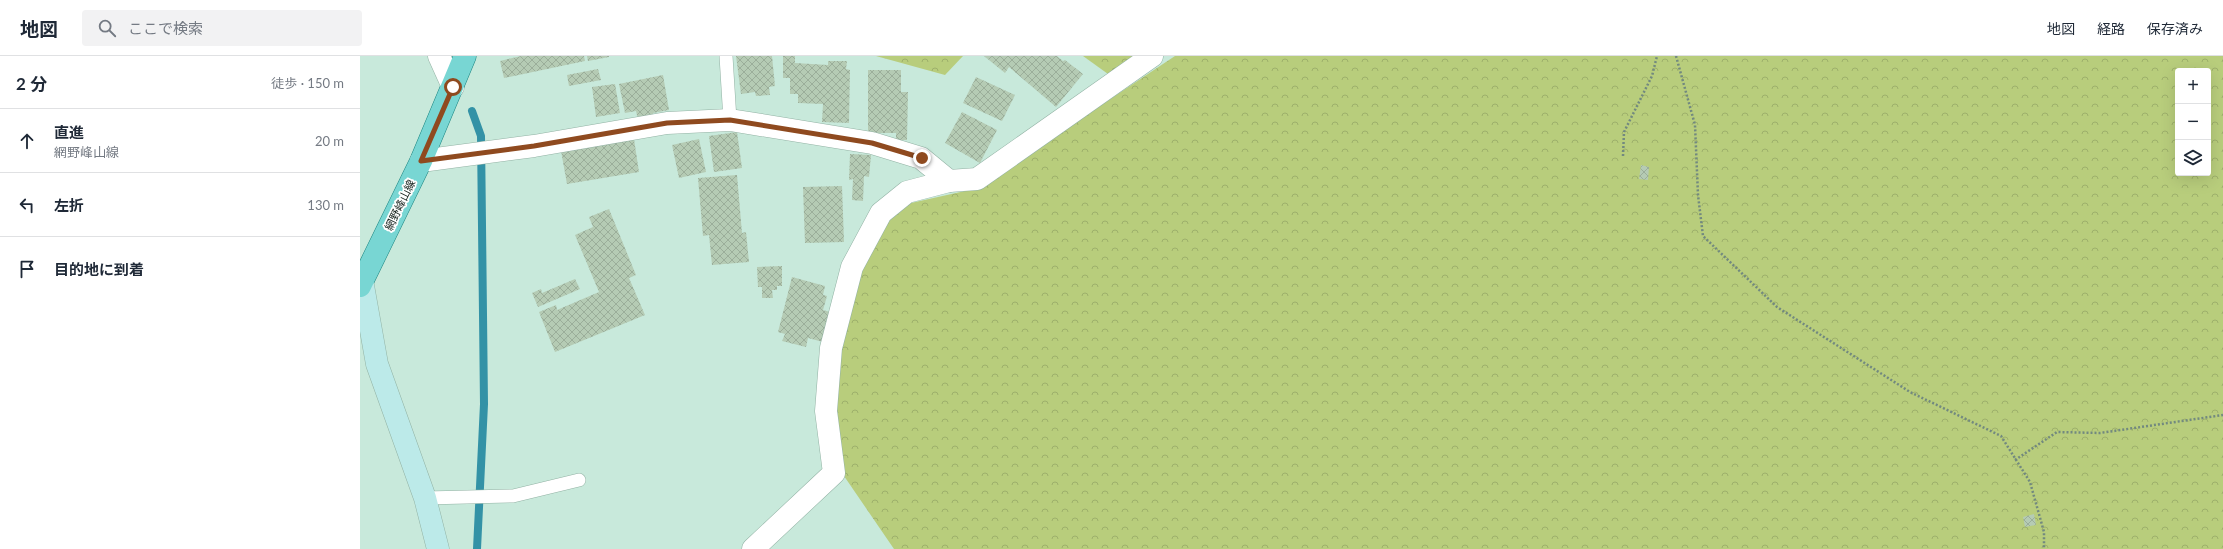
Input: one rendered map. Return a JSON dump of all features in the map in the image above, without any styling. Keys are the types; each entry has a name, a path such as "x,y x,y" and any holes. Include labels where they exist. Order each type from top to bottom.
{"main road":[{"name":"網野峰山線","path":"361,281 421,161 466,56"}],"street":[{"path":"439,56 453,87"},
{"path":"753,549 834,473 826,410 831,348 852,267 881,213 907,192 949,181 977,179 1152,56"},
{"path":"421,161 534,146 667,123 730,120 872,143 922,158 949,181"},
{"path":"361,281 377,364 425,498 438,549"}],"lane":[{"path":"726,56 730,120"},
{"path":"425,498 513,496 579,480"}],"path":[{"path":"1623,156 1624,132 1652,76 1657,56"},
{"path":"1676,56 1695,125 1698,195 1703,236 1777,307 1910,392 2001,436 2030,482 2044,532 2044,549"},
{"path":"2015,460 2057,432 2100,432 2223,415"}],"green space":[{"path":"876,56 963,56 945,75"},
{"path":"1083,56 1137,56 1108,74"},
{"path":"1175,56 2223,56 2223,549 894,549 844,476 834,410 838,351 859,271 890,220 911,203 983,187 1047,141"}],"building":[{"path":"521,56 584,56 585,61 504,78 500,61"},
{"path":"587,56 609,56 609,57 588,61"},
{"path":"736,56 772,56 775,86 769,87 770,95 756,96 755,92 741,94"},
{"path":"783,56 795,56 795,63 828,65 828,61 847,61 846,69 850,70 849,123 822,122 823,104 798,103 798,94 790,94 790,78 783,78"},
{"path":"984,56 1057,56 1063,61 1065,60 1083,74 1056,107 1009,67 1005,73"},
{"path":"598,69 601,80 569,86 567,75"},
{"path":"868,70 901,70 901,92 908,92 907,140 896,140 896,133 868,133"},
{"path":"663,75 669,110 653,113 654,117 638,120 636,111 625,113 619,84"},
{"path":"976,77 1015,95 1002,121 963,103"},
{"path":"615,84 620,113 596,117 592,87"},
{"path":"962,112 997,130 980,163 945,143"},
{"path":"737,132 742,168 714,172 709,136"},
{"path":"634,139 639,172 567,184 561,151"},
{"path":"699,139 706,172 679,178 672,145"},
{"path":"850,154 871,155 869,177 864,176 863,201 852,200 853,179 849,180"},
{"path":"1641,165 1649,167 1648,180 1639,179"},
{"path":"737,175 742,233 746,232 749,262 712,265 709,235 703,236 698,178"},
{"path":"842,186 844,242 805,243 803,187"},
{"path":"609,209 636,275 629,278 645,315 555,352 539,312 556,305 557,310 599,292 575,235 593,227 589,217"},
{"path":"782,266 782,286 777,286 777,290 772,290 773,298 762,298 762,287 758,287 757,267"},
{"path":"792,277 825,286 823,295 827,296 823,310 830,312 823,342 808,338 806,347 782,341 785,334 778,332"},
{"path":"575,279 580,289 538,307 532,293 541,289 542,293"},
{"path":"2034,514 2036,525 2025,527 2023,517"}],"waterway":[{"path":"472,111 481,136 484,404 477,549"}],"route":[{"path":"453,87 421,161 534,146 667,123 730,120 872,143 922,158"}]}
